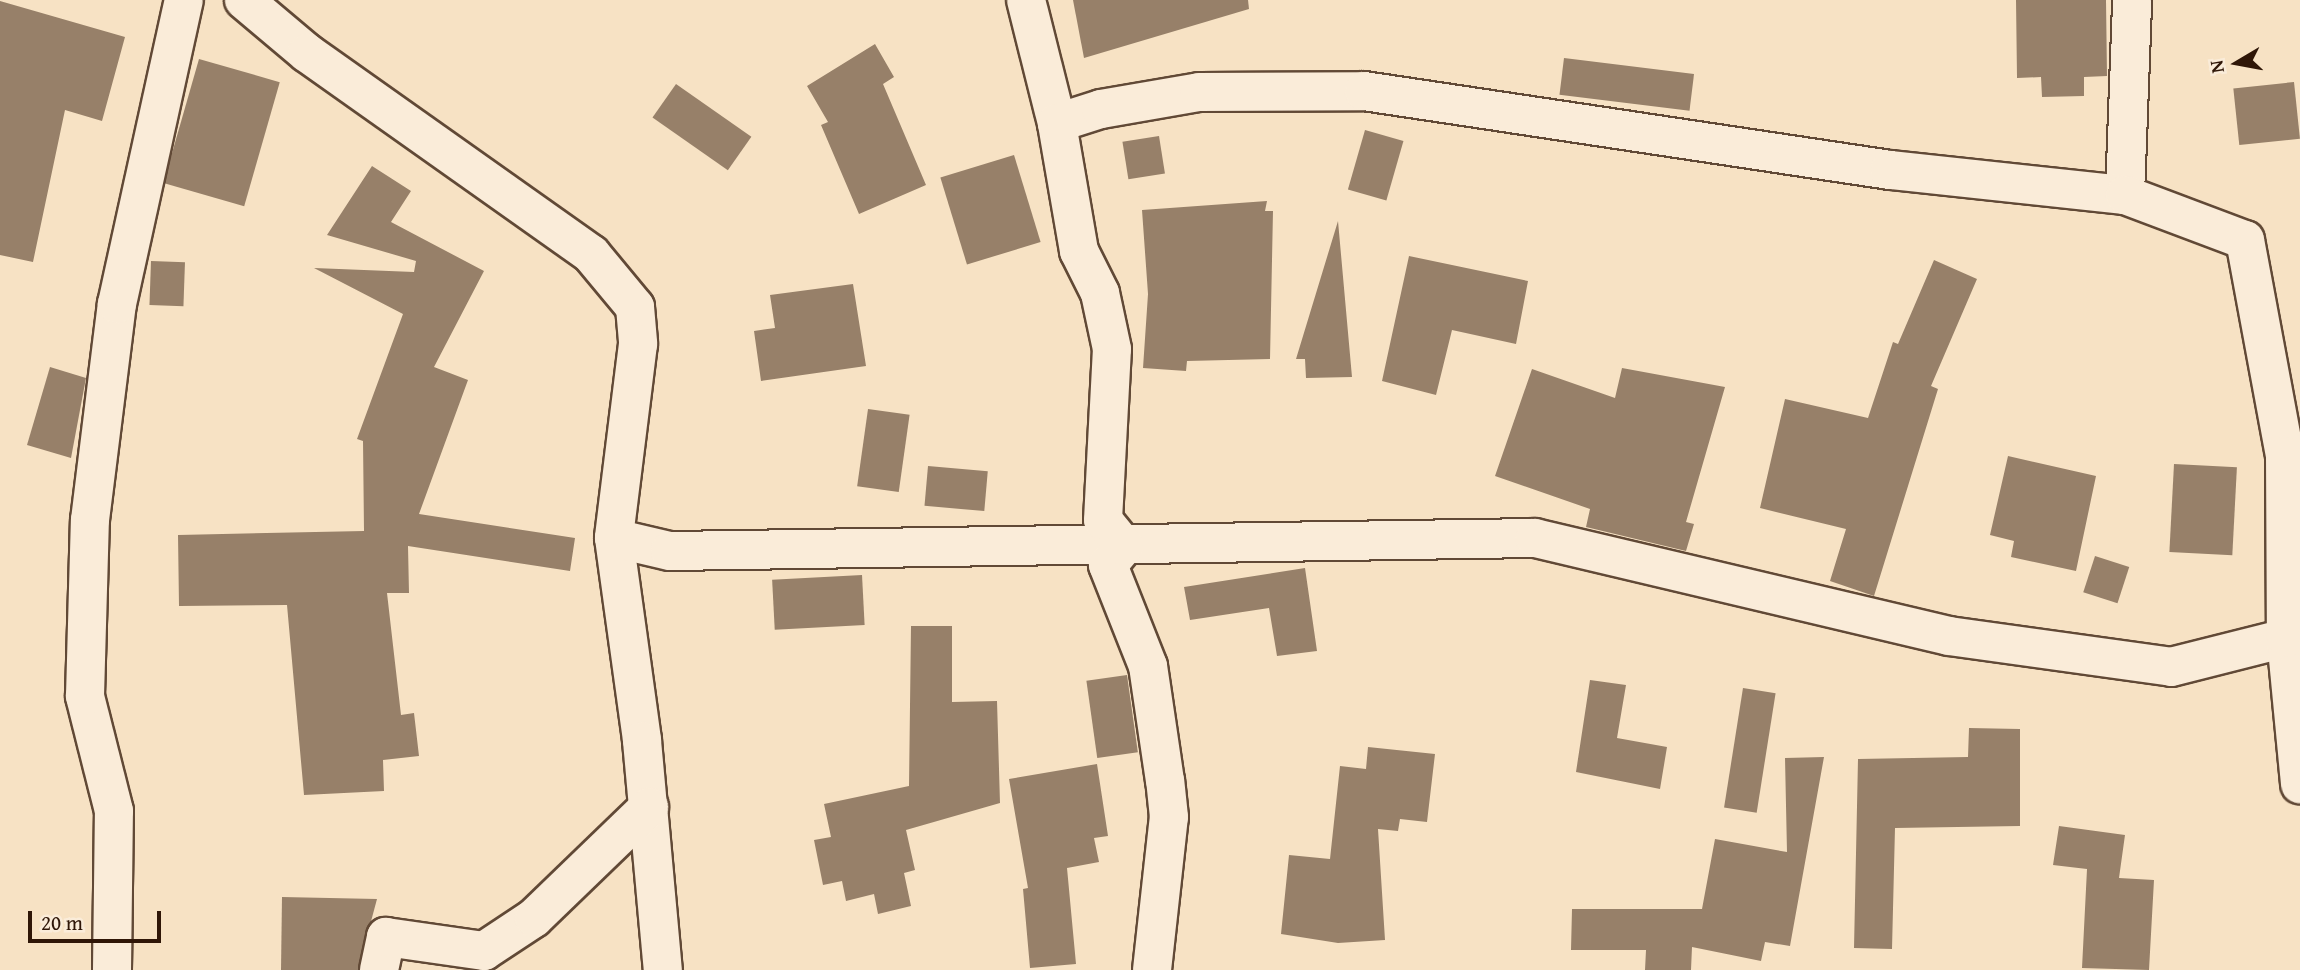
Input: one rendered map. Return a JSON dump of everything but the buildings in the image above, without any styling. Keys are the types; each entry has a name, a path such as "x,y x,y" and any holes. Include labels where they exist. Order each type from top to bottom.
{"street":[{"path":"112,970 114,810 85,696 90,520 117,304 184,0"},
{"path":"244,0 307,52 591,254 635,307 638,344 614,538 666,961"},
{"path":"1026,0 1057,123 1079,251 1100,293 1112,349 1103,520 1124,547"},
{"path":"2125,195 2132,0"},
{"path":"1057,123 1135,99 1173,95 1364,91 1890,170 2125,195 2245,240 2285,456 2286,638 2300,784"},
{"path":"614,538 670,551 1124,547 1535,538 1949,636 2171,667 2286,638"},
{"path":"1124,547 1108,565 1148,666 1168,817 1152,970"},
{"path":"379,970 386,937 484,951 534,918 649,807"}]}
